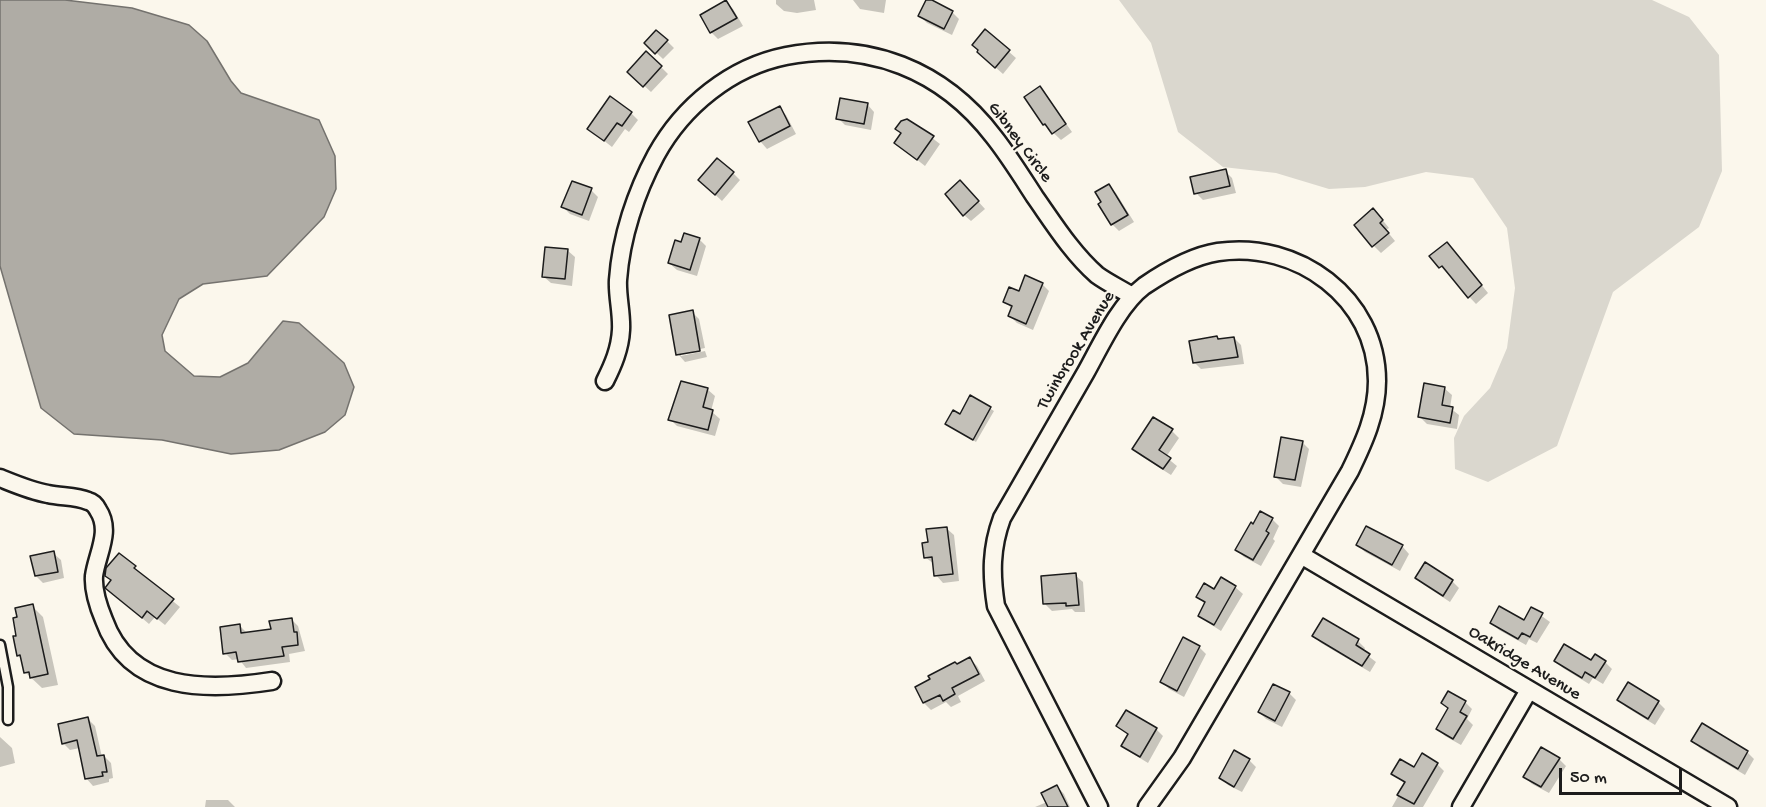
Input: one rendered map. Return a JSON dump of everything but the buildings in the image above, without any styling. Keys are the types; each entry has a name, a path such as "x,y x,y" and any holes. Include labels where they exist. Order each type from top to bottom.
{"street":[{"name":"Gibney Circle","path":"605,381 614,362 621,328 618,282 620,258 630,218 656,155 673,128 687,112 719,85 746,69 776,58 807,52 838,51 870,55 900,63 928,77 955,95 994,136 1067,242 1082,260 1099,276 1132,296"},
{"name":"Twinbrook Avenue","path":"1099,807 996,606 992,573 995,537 1002,518 1106,336 1132,296 1178,265 1216,252 1235,250 1275,255 1294,260 1327,280 1354,308 1371,342 1376,361 1377,380 1372,418 1350,471 1182,758 1146,807"},
{"path":"0,478 46,494 90,501 99,511 105,528 94,578 99,608 110,638 136,667 154,676 207,686 241,686 272,681"},
{"name":"Oakridge Avenue","path":"1301,555 1728,807"},
{"path":"1461,807 1529,690"}],"lane":[{"path":"0,645 9,687 8,720"}],"shaded area":[{"path":"0,0 65,0 132,8 189,25 207,41 231,81 241,93 319,120 335,156 336,189 324,217 267,276 203,284 179,299 162,335 165,351 194,376 220,377 248,363 283,321 299,323 344,363 354,387 345,415 325,432 279,450 231,454 162,440 74,434 41,408 0,266"},
{"path":"1119,0 1652,0 1689,17 1719,55 1722,171 1699,227 1613,292 1557,446 1488,482 1455,469 1454,438 1464,416 1490,388 1507,348 1515,288 1507,228 1473,178 1426,172 1365,187 1329,189 1276,173 1223,167 1178,132 1151,43"}]}
